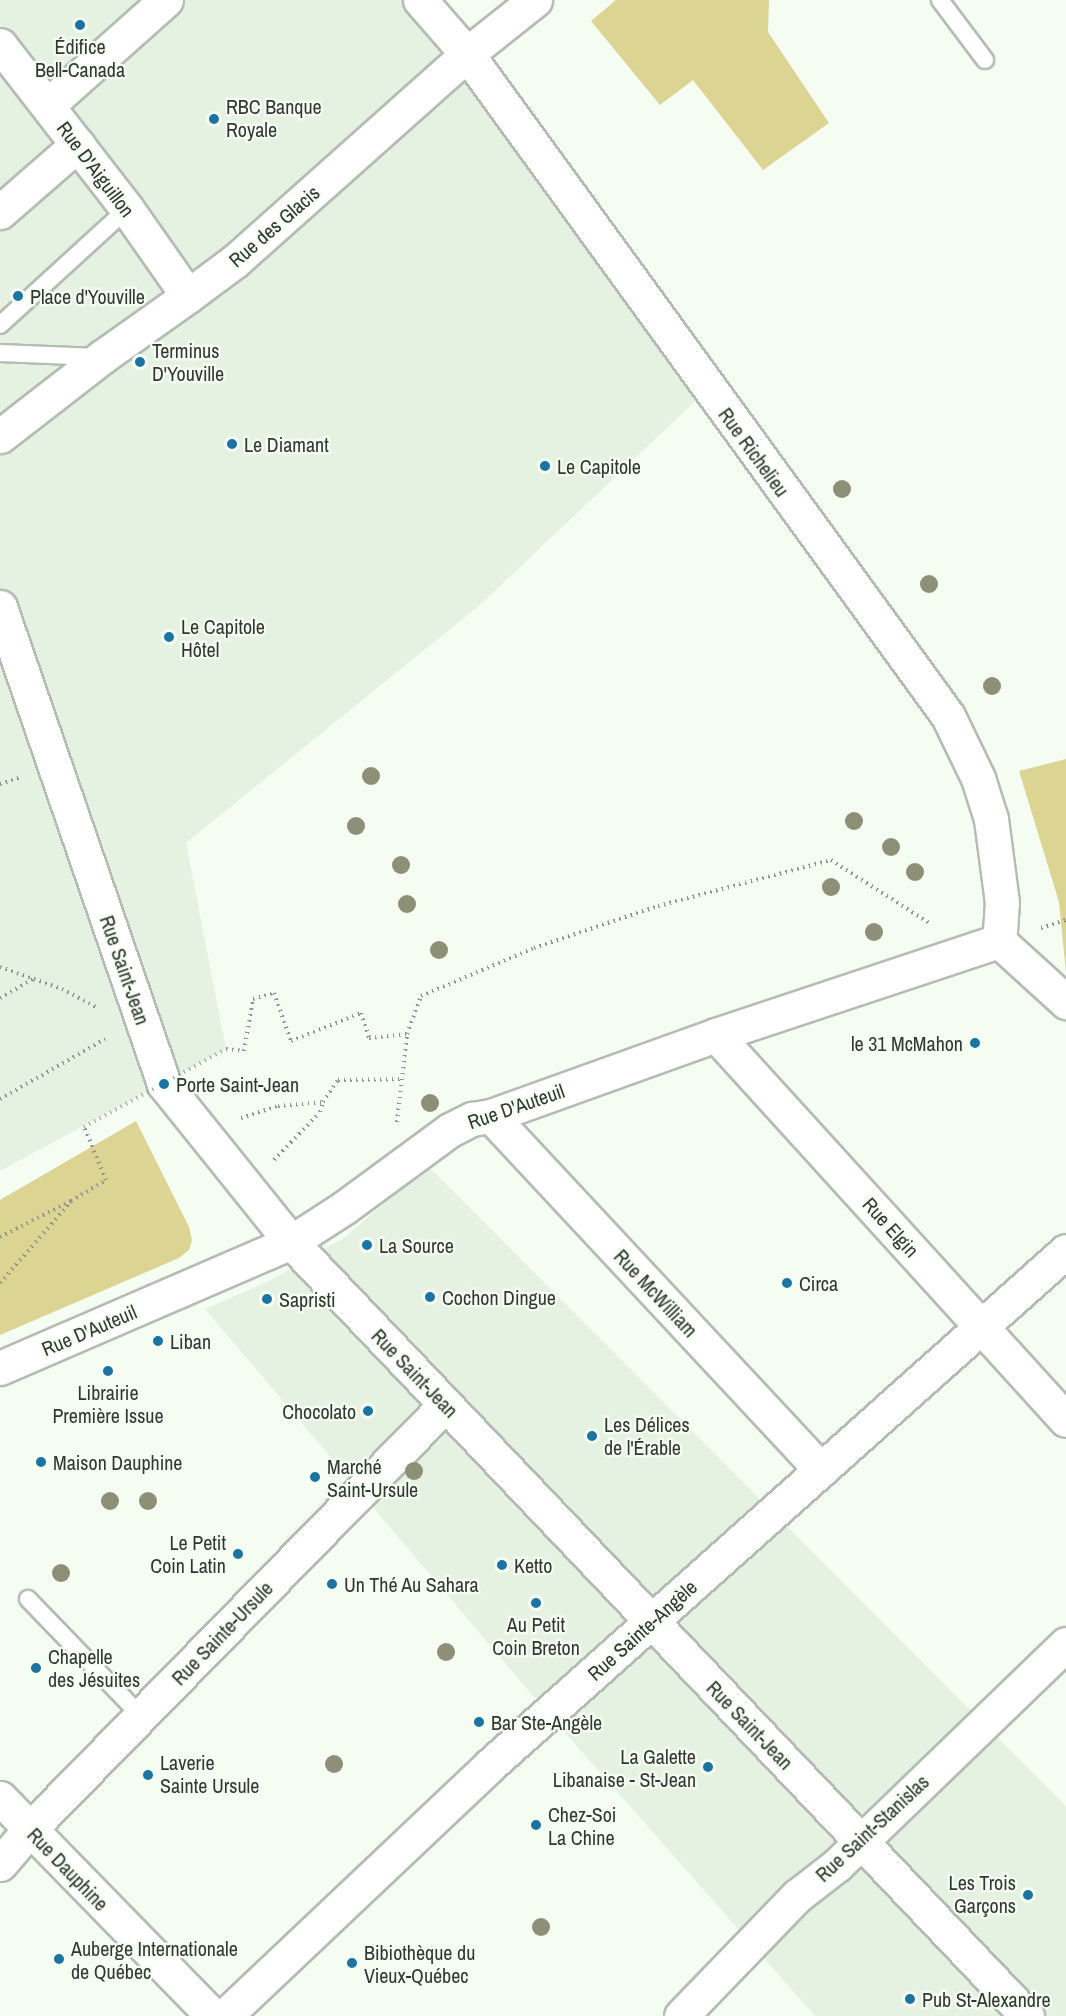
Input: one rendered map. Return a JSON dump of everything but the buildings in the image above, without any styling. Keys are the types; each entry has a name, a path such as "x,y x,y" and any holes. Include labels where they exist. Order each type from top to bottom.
{"street":[{"path":"48,105 166,0"},
{"name":"Rue Richelieu","path":"420,0 467,54 948,716 978,778 991,819 1002,902 999,941"},
{"name":"Rue des Glacis","path":"0,436 102,357 236,261 467,54 535,0"},
{"name":"Rue D'Aiguillon","path":"0,45 127,209 188,296"},
{"path":"0,212 78,144"},
{"name":"Rue Saint-Jean","path":"0,607 164,1084 291,1242 1027,2016"},
{"path":"999,941 1066,1002"},
{"name":"Rue D'Auteuil","path":"0,1368 291,1242 345,1207 450,1130 472,1119 491,1116 716,1035 999,941"},
{"name":"Rue Elgin","path":"716,1035 1066,1420"},
{"name":"Rue McWilliam","path":"491,1116 821,1470"},
{"name":"Rue Sainte-Angèle","path":"225,2016 489,1766 1066,1251"},
{"name":"Rue Sainte-Ursule","path":"0,1864 30,1829 445,1404"},
{"name":"Rue Saint-Stanislas","path":"681,2016 797,1896 837,1864 1066,1644"},
{"name":"Rue Dauphine","path":"0,1798 213,2016"}],"lane":[{"path":"940,0 985,60"},
{"path":"0,325 127,209"},
{"path":"0,353 102,357"},
{"path":"28,1599 141,1716"}],"path":[{"path":"0,784 25,776"},
{"path":"396,1127 407,1034 421,996 534,948 658,906 831,860 927,923 938,925"},
{"path":"0,967 62,989 100,1010"},
{"path":"0,998 34,979"},
{"path":"0,1237 72,1201 106,1180 84,1127 226,1049 244,1051 253,999 274,993 291,1041 361,1012 369,1038 407,1034"},
{"path":"0,1099 105,1039"},
{"path":"273,1160 320,1112 323,1102 338,1080 402,1079"},
{"path":"240,1118 278,1106 323,1102"},
{"path":"0,1283 72,1201"}],"shaded area":[{"path":"0,0 420,0 708,389 481,604 186,843 226,1049 0,1171"},
{"path":"616,0 769,0 768,32 829,123 763,170 693,80 660,105 591,21"},
{"path":"1066,759 1066,973 1059,902 1019,771"},
{"path":"136,1121 189,1227 192,1240 189,1250 179,1258 0,1335 0,1200"},
{"path":"428,1166 1066,1806 1066,2016 815,2016 538,1702 205,1309 269,1281 345,1237"}],"place":[{"name":"Édifice Bell-Canada","path":"80,25"},
{"name":"RBC Banque Royale","path":"214,119"},
{"name":"Place d'Youville","path":"18,296"},
{"name":"Terminus D'Youville","path":"140,362"},
{"name":"Le Diamant","path":"232,444"},
{"name":"Le Capitole","path":"545,466"},
{"name":"Le Capitole Hôtel","path":"169,637"},
{"name":"le 31 McMahon","path":"975,1043"},
{"name":"Porte Saint-Jean","path":"164,1084"},
{"name":"La Source","path":"367,1245"},
{"name":"Circa","path":"787,1283"},
{"name":"Cochon Dingue","path":"430,1297"},
{"name":"Sapristi","path":"267,1299"},
{"name":"Liban","path":"158,1341"},
{"name":"Librairie Première Issue","path":"108,1371"},
{"name":"Chocolato","path":"368,1411"},
{"name":"Les Délices de l'Érable","path":"592,1436"},
{"name":"Maison Dauphine","path":"41,1462"},
{"name":"Marché Saint-Ursule","path":"315,1477"},
{"name":"Le Petit Coin Latin","path":"238,1554"},
{"name":"Ketto","path":"502,1565"},
{"name":"Un Thé Au Sahara","path":"332,1584"},
{"name":"Au Petit Coin Breton","path":"536,1603"},
{"name":"Chapelle des Jésuites","path":"36,1668"},
{"name":"Bar Ste-Angèle","path":"479,1722"},
{"name":"La Galette Libanaise - St-Jean","path":"708,1767"},
{"name":"Laverie Sainte Ursule","path":"148,1775"},
{"name":"Chez-Soi La Chine","path":"536,1825"},
{"name":"Les Trois Garçons","path":"1028,1895"},
{"name":"Auberge Internationale de Québec","path":"59,1959"},
{"name":"Bibiothèque du Vieux-Québec","path":"352,1963"},
{"name":"Pub St-Alexandre","path":"910,1999"}]}
